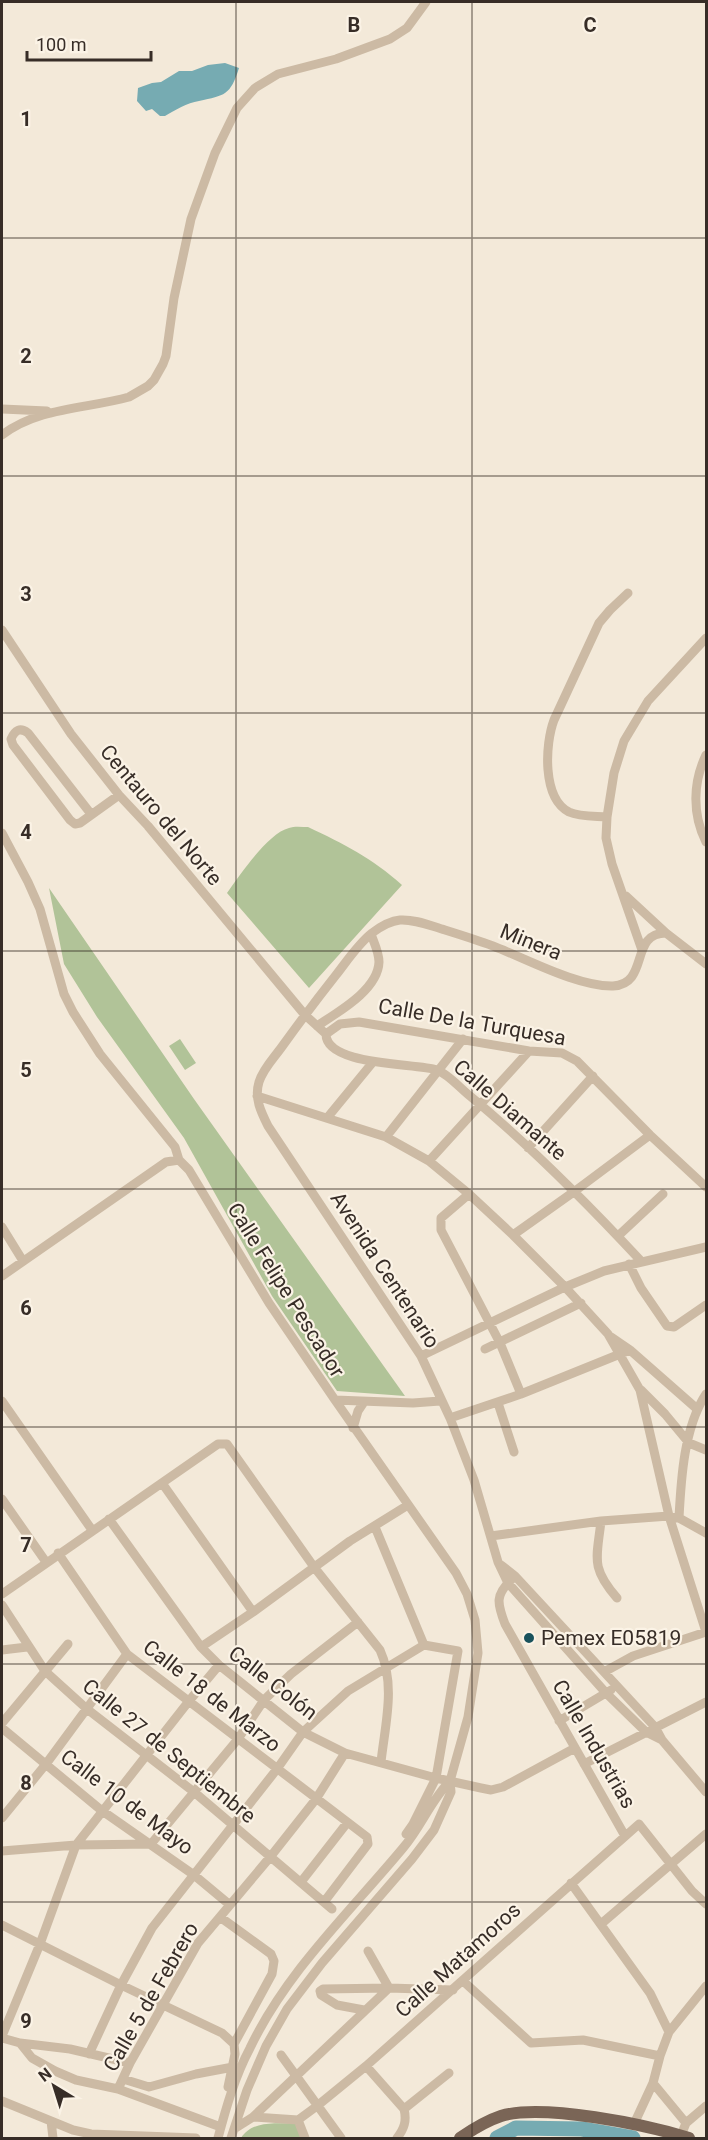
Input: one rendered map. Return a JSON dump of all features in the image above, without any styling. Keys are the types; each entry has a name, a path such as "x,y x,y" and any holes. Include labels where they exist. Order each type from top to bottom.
{"main road":[{"path":"460,2139 482,2123 502,2115 525,2112 563,2114 687,2130"}],"street":[{"path":"2,435 21,423 54,412 129,397 148,386 160,372 166,356 174,298 191,219 237,108 255,88 278,74 336,59 390,39 406,28 426,2"},
{"path":"2,409 54,412"},
{"path":"607,817 574,814 560,805 551,785 546,757 548,735 598,623 628,594"},
{"name":"Centauro del Norte","path":"2,630 72,734 119,795 148,826 305,1015"},
{"path":"642,950 606,838 607,817 618,758 637,718 662,684 706,638"},
{"path":"91,814 28,733 23,729 18,729 13,733 10,739 13,745 75,824 80,823 119,795"},
{"path":"706,755 698,773 696,789 698,819 706,842"},
{"name":"Calle Felipe Pescador","path":"2,833 40,909 64,994 74,1012 100,1053 175,1147 179,1160 189,1170 269,1304 335,1400 413,1403 440,1401"},
{"path":"624,894 666,933 706,964"},
{"name":"Minera","path":"371,934 387,923 400,920 414,921 490,944 586,983 615,986 632,977 637,969 642,950"},
{"path":"642,950 651,936 666,933"},
{"path":"371,934 305,1015 263,1073 258,1084 257,1096 386,1137 429,1161 469,1194 565,1287 608,1334 621,1355 640,1390 669,1516 706,1632 633,1656 604,1672"},
{"path":"317,1026 353,1001 374,977 379,961 371,934"},
{"name":"Calle Diamante","path":"305,1015 326,1034 326,1040 334,1049 373,1062 439,1071 575,1191 641,1261"},
{"name":"Calle De la Turquesa","path":"326,1034 340,1024 359,1022 529,1051 562,1053 577,1061 650,1135 706,1187"},
{"path":"386,1137 463,1039"},
{"path":"429,1161 529,1051"},
{"path":"327,1118 373,1062"},
{"path":"528,1148 593,1076"},
{"name":"Avenida Centenario","path":"257,1096 268,1126 421,1356 440,1401 450,1418 474,1480 498,1562 519,1596 604,1672 655,1727 662,1740 706,1792"},
{"path":"513,1235 650,1135"},
{"path":"2,1276 166,1162 179,1160"},
{"path":"469,1194 445,1213 440,1222 441,1230 500,1343 521,1394"},
{"path":"618,1236 663,1194"},
{"path":"2,1227 23,1261"},
{"path":"421,1356 565,1287 604,1271 706,1247"},
{"path":"629,1264 641,1288 667,1326 674,1327 706,1305"},
{"path":"485,1349 580,1303"},
{"path":"608,1334 630,1350 696,1408"},
{"path":"450,1418 498,1403 630,1350"},
{"path":"640,1390 689,1443 706,1450"},
{"path":"680,1518 682,1476 696,1408 706,1394"},
{"path":"233,2134 247,2090 266,2046 287,2009 322,1963 412,1859 434,1830 451,1792 450,1781 468,1717 478,1653 475,1620 467,1594 456,1574 335,1400"},
{"path":"2,1401 92,1530"},
{"path":"353,1428 358,1411 364,1402"},
{"path":"498,1403 514,1452"},
{"path":"2,1594 58,1553 222,1443 231,1448 314,1567 380,1650 387,1666 388,1699 381,1762"},
{"path":"162,1483 253,1612"},
{"path":"2,1499 46,1562"},
{"path":"201,1647 350,1541 408,1505"},
{"path":"491,1536 601,1521 669,1516 680,1518 706,1533"},
{"name":"Calle Colón","path":"109,1518 201,1647 219,1665 303,1732 345,1753 436,1778 491,1790 503,1787 575,1748"},
{"path":"601,1521 597,1569 604,1583 617,1598"},
{"path":"375,1527 424,1645"},
{"name":"Calle 18 de Marzo","path":"58,1553 127,1654 367,1837 368,1844 324,1902"},
{"name":"Avenida Centenario","path":"511,1580 526,1589 606,1693 646,1732 662,1740"},
{"name":"Calle Industrias","path":"511,1580 499,1597 502,1614 625,1836"},
{"path":"519,1596 526,1589"},
{"name":"Calle 27 de Septiembre","path":"2,1605 27,1647 45,1671 87,1709 194,1792 332,1909"},
{"path":"2,1851 76,1845 151,1844 238,1738 264,1700 291,1674 358,1622"},
{"path":"2,1723 68,1644"},
{"path":"89,2054 152,1928 278,1769 303,1732 341,1696 424,1645 458,1651 436,1778 406,1834"},
{"path":"2,1650 27,1647"},
{"path":"2,1818 46,1764 127,1654"},
{"path":"130,2063 20,2043 2,2037 40,1944 76,1845 101,1810 219,1665"},
{"path":"560,1721 616,1686"},
{"path":"584,1764 706,1702"},
{"name":"Calle 10 de Mayo","path":"2,1728 101,1810 194,1875 230,1905"},
{"name":"Calle 5 de Febrero","path":"120,2084 198,1943 316,1799 345,1753"},
{"path":"217,2132 249,2048 294,1975 409,1841 441,1790 450,1781"},
{"path":"301,1882 347,1823"},
{"name":"Calle Matamoros","path":"298,2120 366,2066 464,1981 639,1824 670,1864"},
{"path":"601,1924 706,1834"},
{"path":"670,1864 706,1904"},
{"path":"571,1883 650,1993 669,2032"},
{"path":"217,2132 233,2067 234,2044 272,1974 274,1961 271,1954 220,1917"},
{"path":"2,1925 121,1986 222,2032 234,2044"},
{"path":"368,1951 389,1988"},
{"path":"464,1981 528,2041 535,2044 583,2040 660,2056"},
{"path":"634,2124 653,2083 669,2032 706,1986"},
{"path":"233,2134 297,2077 389,1988"},
{"path":"364,2010 337,2005 321,1995 320,1991 323,1989 389,1988 453,1990"},
{"path":"20,2043 32,2058 76,2080 149,2087 187,2076 233,2067"},
{"path":"281,2055 341,2139"},
{"path":"366,2066 404,2109 406,2118 404,2127 397,2139"},
{"path":"404,2109 449,2073"},
{"path":"653,2083 687,2130"},
{"path":"120,2084 217,2132"},
{"path":"2,2101 91,2134 196,2139"},
{"path":"680,2139 706,2106"},
{"path":"253,2117 298,2120 305,2139"},
{"path":"51,2121 53,2139"}],"green space":[{"path":"291,827 308,827 357,852 402,885 309,988 227,893 263,846 272,838"},
{"path":"49,888 194,1099 405,1396 337,1391 272,1296 184,1138 97,1017 64,964"},
{"path":"180,1039 196,1063 185,1070 169,1046"},
{"path":"273,2123 296,2123 301,2138 241,2138 251,2128 258,2126"}],"water":[{"path":"225,63 239,68 233,84 221,95 190,103 165,116 160,116 152,109 146,111 137,101 138,88 161,82 179,71 192,71 208,65"}],"waterway":[{"path":"497,2138 516,2128 582,2129 633,2138"}],"place":[{"name":"Pemex E05819","path":"529,1638"}]}
